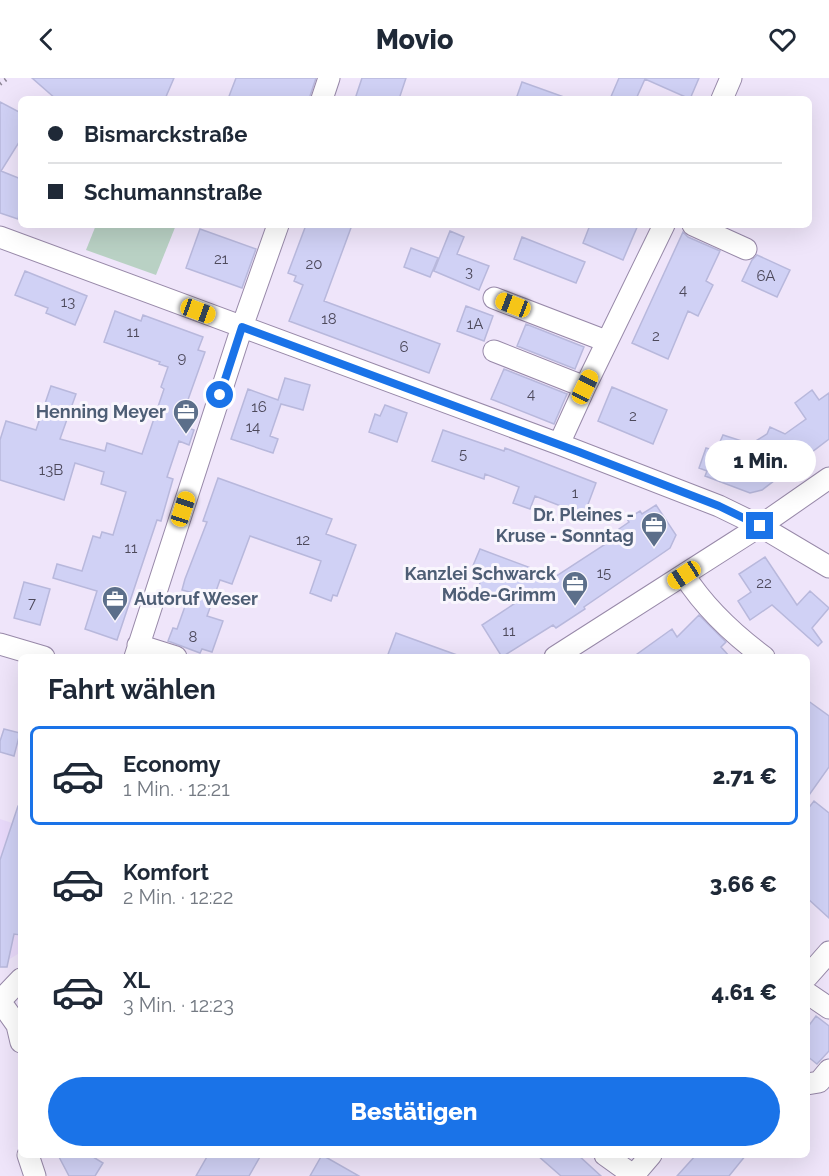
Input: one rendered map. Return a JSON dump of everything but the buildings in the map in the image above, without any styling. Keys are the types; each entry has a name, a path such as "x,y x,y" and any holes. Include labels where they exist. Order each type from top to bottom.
{"street":[{"path":"323,96 329,78"},
{"path":"723,96 731,78"},
{"path":"156,654 136,651 242,327 277,228"},
{"path":"559,444 606,341 662,228"},
{"path":"700,228 746,249"},
{"path":"1,240 559,444 719,506 760,526 829,567"},
{"path":"494,298 606,341"},
{"path":"494,351 585,387"},
{"path":"560,654 760,526 829,478"},
{"path":"684,575 698,597 740,640 760,654"},
{"path":"0,644 34,654"},
{"path":"810,985 829,952"},
{"path":"0,1001 18,982"},
{"path":"810,990 829,1008"},
{"path":"0,1001 18,993"},
{"path":"0,1001 18,1032"},
{"path":"810,1084 819,1082 829,1070"},
{"path":"29,1158 34,1176"},
{"path":"609,1158 633,1176 648,1158"}],"path":[{"path":"0,84 8,78"}],"shaded area":[{"path":"0,819 18,825 18,954 0,965"}],"green space":[{"path":"95,228 175,228 156,275 86,250"}],"place":[{"name":"Henning Meyer","path":"186,435"},
{"name":"Dr. Pleines - Kruse - Sonntag","path":"654,548"},
{"name":"Kanzlei Schwarck Möde-Grimm","path":"575,607"},
{"name":"Autoruf Weser","path":"115,622"}],"route":[{"path":"220,395 242,327 579,452 719,506 760,526"}]}
